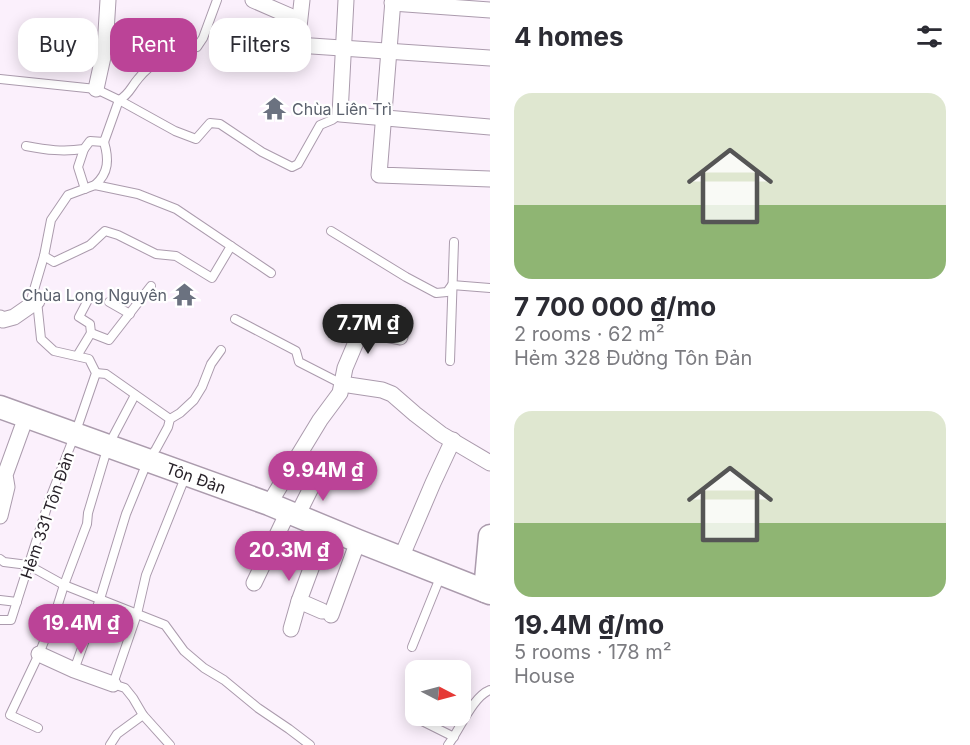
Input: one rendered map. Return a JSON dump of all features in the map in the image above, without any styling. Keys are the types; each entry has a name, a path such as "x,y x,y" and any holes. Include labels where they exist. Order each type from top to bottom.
{"street":[{"path":"96,89 105,48 108,0"},
{"path":"253,0 294,18"},
{"path":"299,18 302,0"},
{"path":"346,0 340,114 490,127"},
{"path":"490,10 393,2 379,175 490,179"},
{"path":"311,46 490,58"},
{"path":"0,318 3,320 14,317 37,301"},
{"path":"254,583 320,420 340,393 345,368 359,335 374,332 400,337"},
{"path":"342,384 382,390 392,394 421,419 490,463"},
{"name":"Tôn Đản","path":"0,407 285,511 488,592"},
{"path":"0,516 3,491 7,487 5,475 26,417"},
{"path":"401,558 453,440"},
{"path":"285,511 320,472"},
{"path":"291,629 326,528"},
{"path":"488,592 490,536"},
{"path":"299,601 326,613 358,542"},
{"path":"39,654 112,684"}],"lane":[{"path":"170,419 105,374 96,374 89,359 54,351 41,339 37,301 31,300 44,256 51,220 68,195 95,185 102,179 107,169 108,155 104,142 119,100 127,96 139,77 152,64 183,49 196,47 203,38 216,0"},
{"path":"0,79 96,89 175,131 196,139 210,123 220,124 262,152 292,167 298,164 320,125 340,114"},
{"path":"85,189 78,167 84,149 90,141 104,142"},
{"path":"26,146 57,151 84,149"},
{"path":"95,185 138,194 176,209 271,273"},
{"path":"44,256 54,262 90,245 105,231 156,254 176,256 212,278 231,246"},
{"path":"331,231 405,277 436,293 447,292 452,285"},
{"path":"450,361 454,242"},
{"path":"452,285 490,288"},
{"path":"91,333 109,340 150,286"},
{"path":"77,356 91,333 90,324 79,318 88,300"},
{"path":"109,302 130,314"},
{"path":"235,319 296,351 299,362 342,384"},
{"path":"340,323 359,335"},
{"path":"74,670 100,599 126,514 148,460 168,428 170,419 194,400 211,364 221,350"},
{"name":"Hẻm 331 Tôn Đản","path":"0,620 11,620 49,501 96,374"},
{"path":"38,728 9,715 39,654 55,614 87,524 88,513 108,446 135,395"},
{"path":"170,745 142,715 125,688 112,684 137,614 146,575 186,474"},
{"path":"0,559 4,562 28,565 64,585 165,625 184,651 204,668 224,680 258,708 310,745"},
{"path":"412,647 442,574"},
{"path":"0,600 17,602"},
{"path":"448,745 469,711 484,692 490,690"},
{"path":"110,745 117,734 142,715"},
{"path":"432,726 454,737"}],"place":[{"name":"Chùa Liên Trì","path":"274,109"},
{"name":"Chùa Long Nguyên","path":"185,295"}]}
